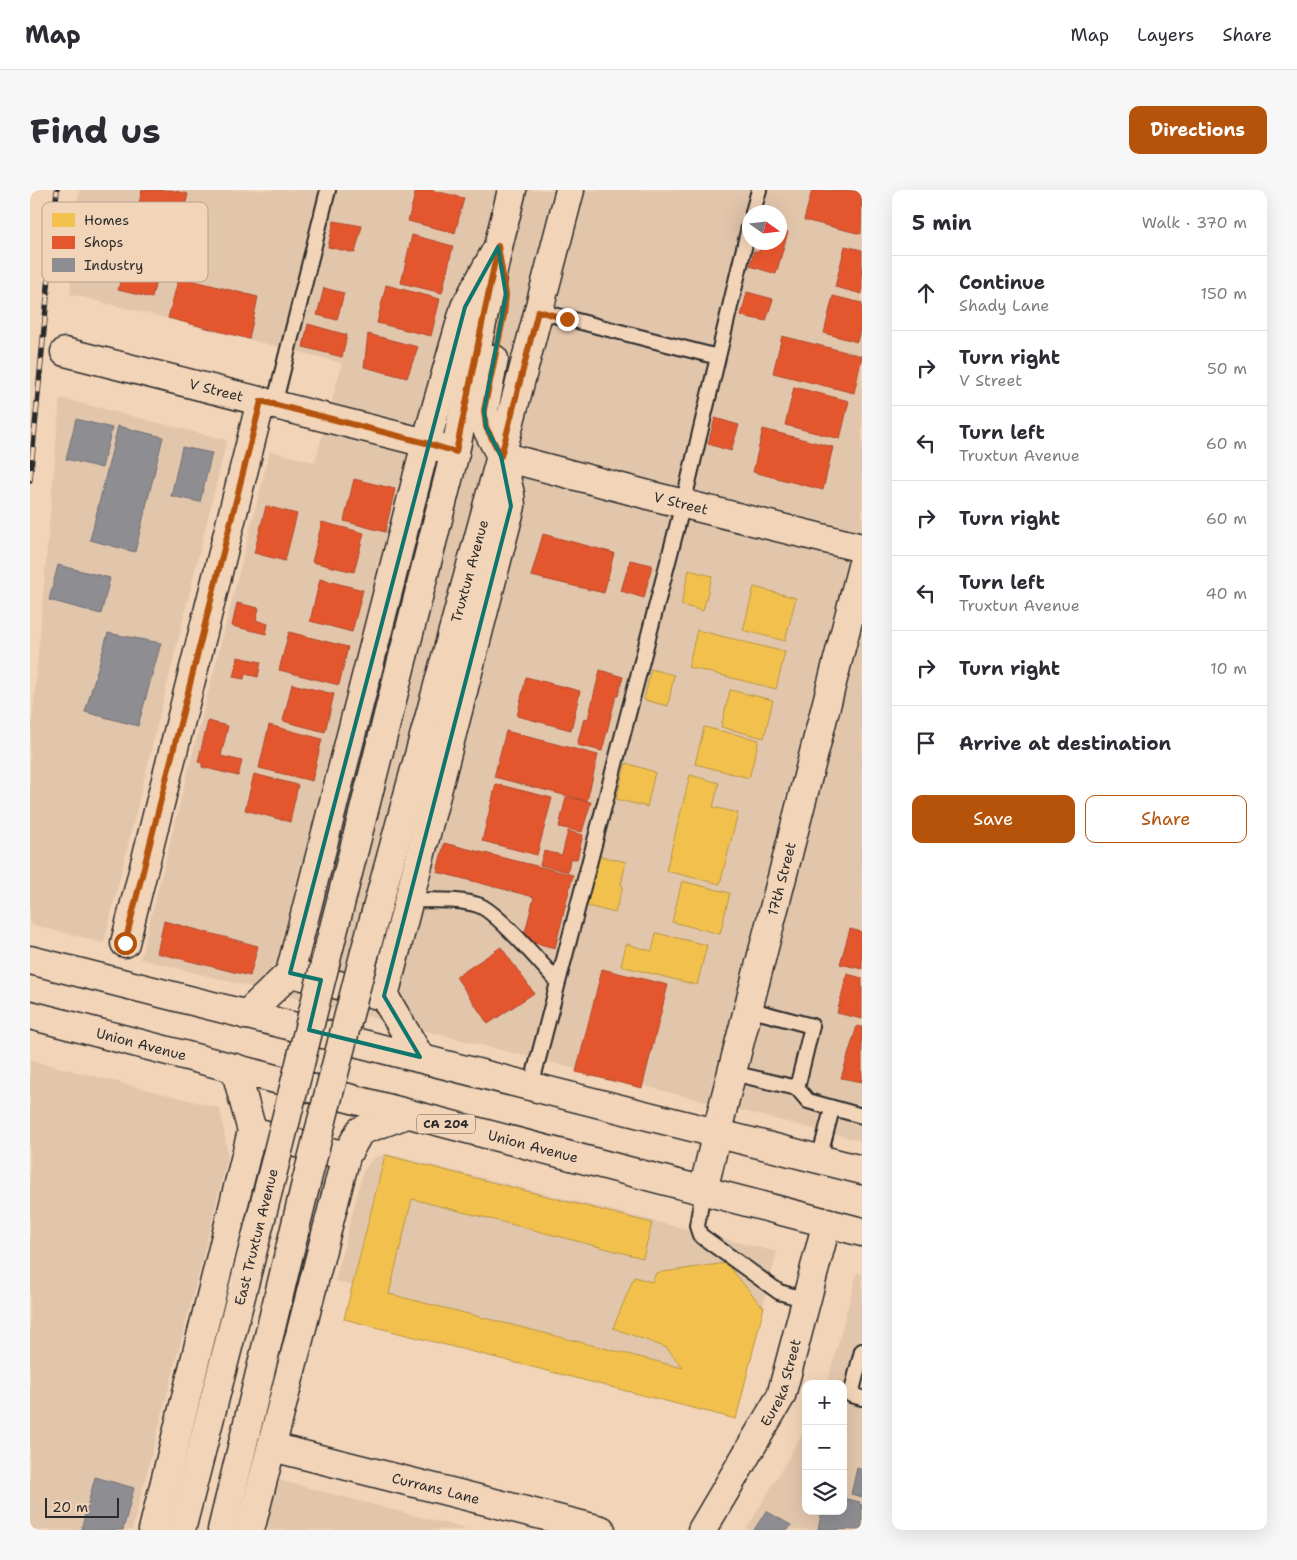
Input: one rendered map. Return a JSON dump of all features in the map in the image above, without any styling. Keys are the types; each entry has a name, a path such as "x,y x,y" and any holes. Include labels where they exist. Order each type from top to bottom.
{"main road":[{"path":"456,452 498,246 512,190"},
{"name":"Truxtun Avenue","path":"222,1530 306,1182 365,952 501,456 570,190"},
{"path":"246,1015 290,972 426,443 465,307 498,246"},
{"path":"384,996 511,506 501,456 486,427 484,410 504,315 506,295 498,246"},
{"name":"V Street","path":"65,352 456,452"},
{"path":"125,943 268,403"},
{"name":"East Truxtun Avenue","path":"181,1530 456,452"},
{"name":"V Street","path":"501,456 683,504 862,548"},
{"name":"17th Street","path":"703,1191 716,1133 862,566"},
{"path":"30,960 862,1170"},
{"path":"290,972 384,996 420,1057"},
{"name":"Union Avenue","path":"30,1015 862,1232"},
{"path":"153,1530 252,1131 234,1068"},
{"path":"250,1530 346,1156 360,1131 407,1114"},
{"path":"252,1131 346,1156"},
{"name":"Eureka Street","path":"702,1530 781,1396 826,1222"},
{"name":"Currans Lane","path":"272,1447 601,1530"}],"lane":[{"path":"268,403 328,190"},
{"path":"755,205 759,190"},
{"path":"531,1086 683,504 744,250"},
{"path":"538,311 718,357"},
{"path":"409,900 456,901 479,905 496,916 558,982"},
{"path":"748,1009 812,1026 797,1088"},
{"path":"732,1073 797,1088 808,1101 862,1116"},
{"path":"819,1159 832,1109"},
{"path":"703,1191 697,1226 700,1235 779,1292 806,1300"},
{"path":"862,1351 851,1395 862,1398"}],"highlighted area":[{"path":"498,247 506,295 484,410 486,427 501,456 511,506 384,996 420,1057 309,1030 321,980 290,973 465,307"}],"shaded area":[{"path":"79,190 862,190 862,1141 140,959 270,451 315,462 342,363 70,294 71,282 208,282 208,202 78,202"},
{"path":"60,398 227,440 104,943 30,924 30,748"},
{"path":"30,1060 220,1108 228,1155 132,1530 30,1530"},
{"path":"388,1154 777,1252 743,1383 335,1281 363,1171 373,1158"},
{"path":"857,1273 862,1274 862,1530 746,1530 802,1435 802,1515 847,1515 847,1380 828,1380"},
{"path":"271,1478 447,1524 470,1530 258,1530"}],"building: Homes":[{"path":"689,570 712,576 703,611 681,605"},
{"path":"754,587 796,598 785,641 743,630"},
{"path":"697,630 785,652 776,689 688,667"},
{"path":"651,669 674,675 668,706 644,700"},
{"path":"730,690 773,700 764,738 721,727"},
{"path":"704,727 759,740 749,778 695,764"},
{"path":"626,763 655,772 647,807 616,799"},
{"path":"690,775 719,783 713,807 738,813 720,884 666,871"},
{"path":"597,855 626,862 621,885 623,886 615,913 587,906"},
{"path":"682,881 730,893 720,934 672,922"},
{"path":"656,933 707,945 697,985 621,966 626,944 652,951"},
{"path":"385,1155 652,1223 643,1258 412,1199 389,1294 683,1368 667,1348 613,1328 634,1277 652,1282 656,1273 726,1263 764,1307 736,1419 344,1319"}],"building: Shops":[{"path":"142,190 171,190 188,194 186,202 139,202"},
{"path":"416,190 431,190 464,198 455,233 408,221"},
{"path":"812,190 862,191 861,234 804,220"},
{"path":"334,221 362,226 355,253 328,247"},
{"path":"412,235 453,246 442,293 401,283"},
{"path":"845,246 862,250 862,294 835,287"},
{"path":"760,250 783,250 776,274 750,266 754,251 759,252"},
{"path":"120,282 156,282 152,298 118,290"},
{"path":"178,282 199,282 258,297 249,339 168,318"},
{"path":"386,285 440,299 431,336 377,323"},
{"path":"324,288 344,293 337,320 317,315"},
{"path":"747,292 773,299 766,321 741,316"},
{"path":"833,296 862,303 862,323 857,342 824,333"},
{"path":"308,324 347,335 342,357 303,347"},
{"path":"368,334 418,347 407,378 364,367"},
{"path":"782,336 862,356 854,393 773,373"},
{"path":"794,387 849,401 840,439 785,425"},
{"path":"715,418 739,425 731,451 708,444"},
{"path":"763,429 833,447 823,490 753,472"},
{"path":"354,479 395,489 385,532 344,521"},
{"path":"266,506 297,514 285,561 254,553"},
{"path":"322,522 364,533 354,572 312,562"},
{"path":"543,534 614,553 604,593 531,576"},
{"path":"630,560 652,565 644,598 621,591"},
{"path":"320,579 363,590 352,632 310,621"},
{"path":"237,603 259,608 256,620 268,624 266,634 232,626"},
{"path":"289,632 348,647 339,685 279,670"},
{"path":"238,657 261,662 258,677 245,674 244,679 233,677"},
{"path":"600,670 623,677 618,696 616,696 602,751 577,745 584,718 588,719"},
{"path":"526,677 580,691 571,730 517,716"},
{"path":"292,684 334,694 325,732 283,721"},
{"path":"208,721 228,726 221,756 242,761 238,776 202,767 202,763 198,762"},
{"path":"269,725 322,739 312,781 259,768"},
{"path":"506,731 598,755 587,801 494,777"},
{"path":"254,774 298,785 290,822 245,810"},
{"path":"496,784 552,798 537,855 482,841"},
{"path":"566,797 591,802 582,832 559,827"},
{"path":"568,831 583,835 577,859 570,859 568,872 540,865 544,851 562,855"},
{"path":"444,843 573,875 555,948 523,940 534,897 437,872"},
{"path":"164,921 258,946 250,976 157,953"},
{"path":"850,929 862,932 862,969 840,964"},
{"path":"501,947 534,993 488,1024 456,977"},
{"path":"602,969 668,985 642,1088 576,1072"},
{"path":"847,974 862,978 862,1019 837,1013"},
{"path":"857,1026 862,1027 862,1082 841,1078"}],"building: Industry":[{"path":"76,419 112,428 102,468 66,459"},
{"path":"118,426 163,437 135,552 90,540"},
{"path":"182,447 212,453 200,502 171,496"},
{"path":"58,565 110,578 101,614 49,600"},
{"path":"108,633 161,643 138,726 85,712"},
{"path":"857,1468 862,1470 862,1497 851,1494"},
{"path":"95,1477 134,1488 123,1530 81,1530"},
{"path":"847,1499 860,1502 859,1504 862,1505 862,1530 818,1529 821,1515 847,1515"},
{"path":"766,1511 791,1525 788,1530 754,1530"}],"railway":[{"path":"56,202 57,190"},
{"path":"30,480 48,282"}],"route":[{"path":"125,943 261,401 456,452 498,246 506,295 504,315 484,410 486,427 501,456 538,311 567,319"}]}
